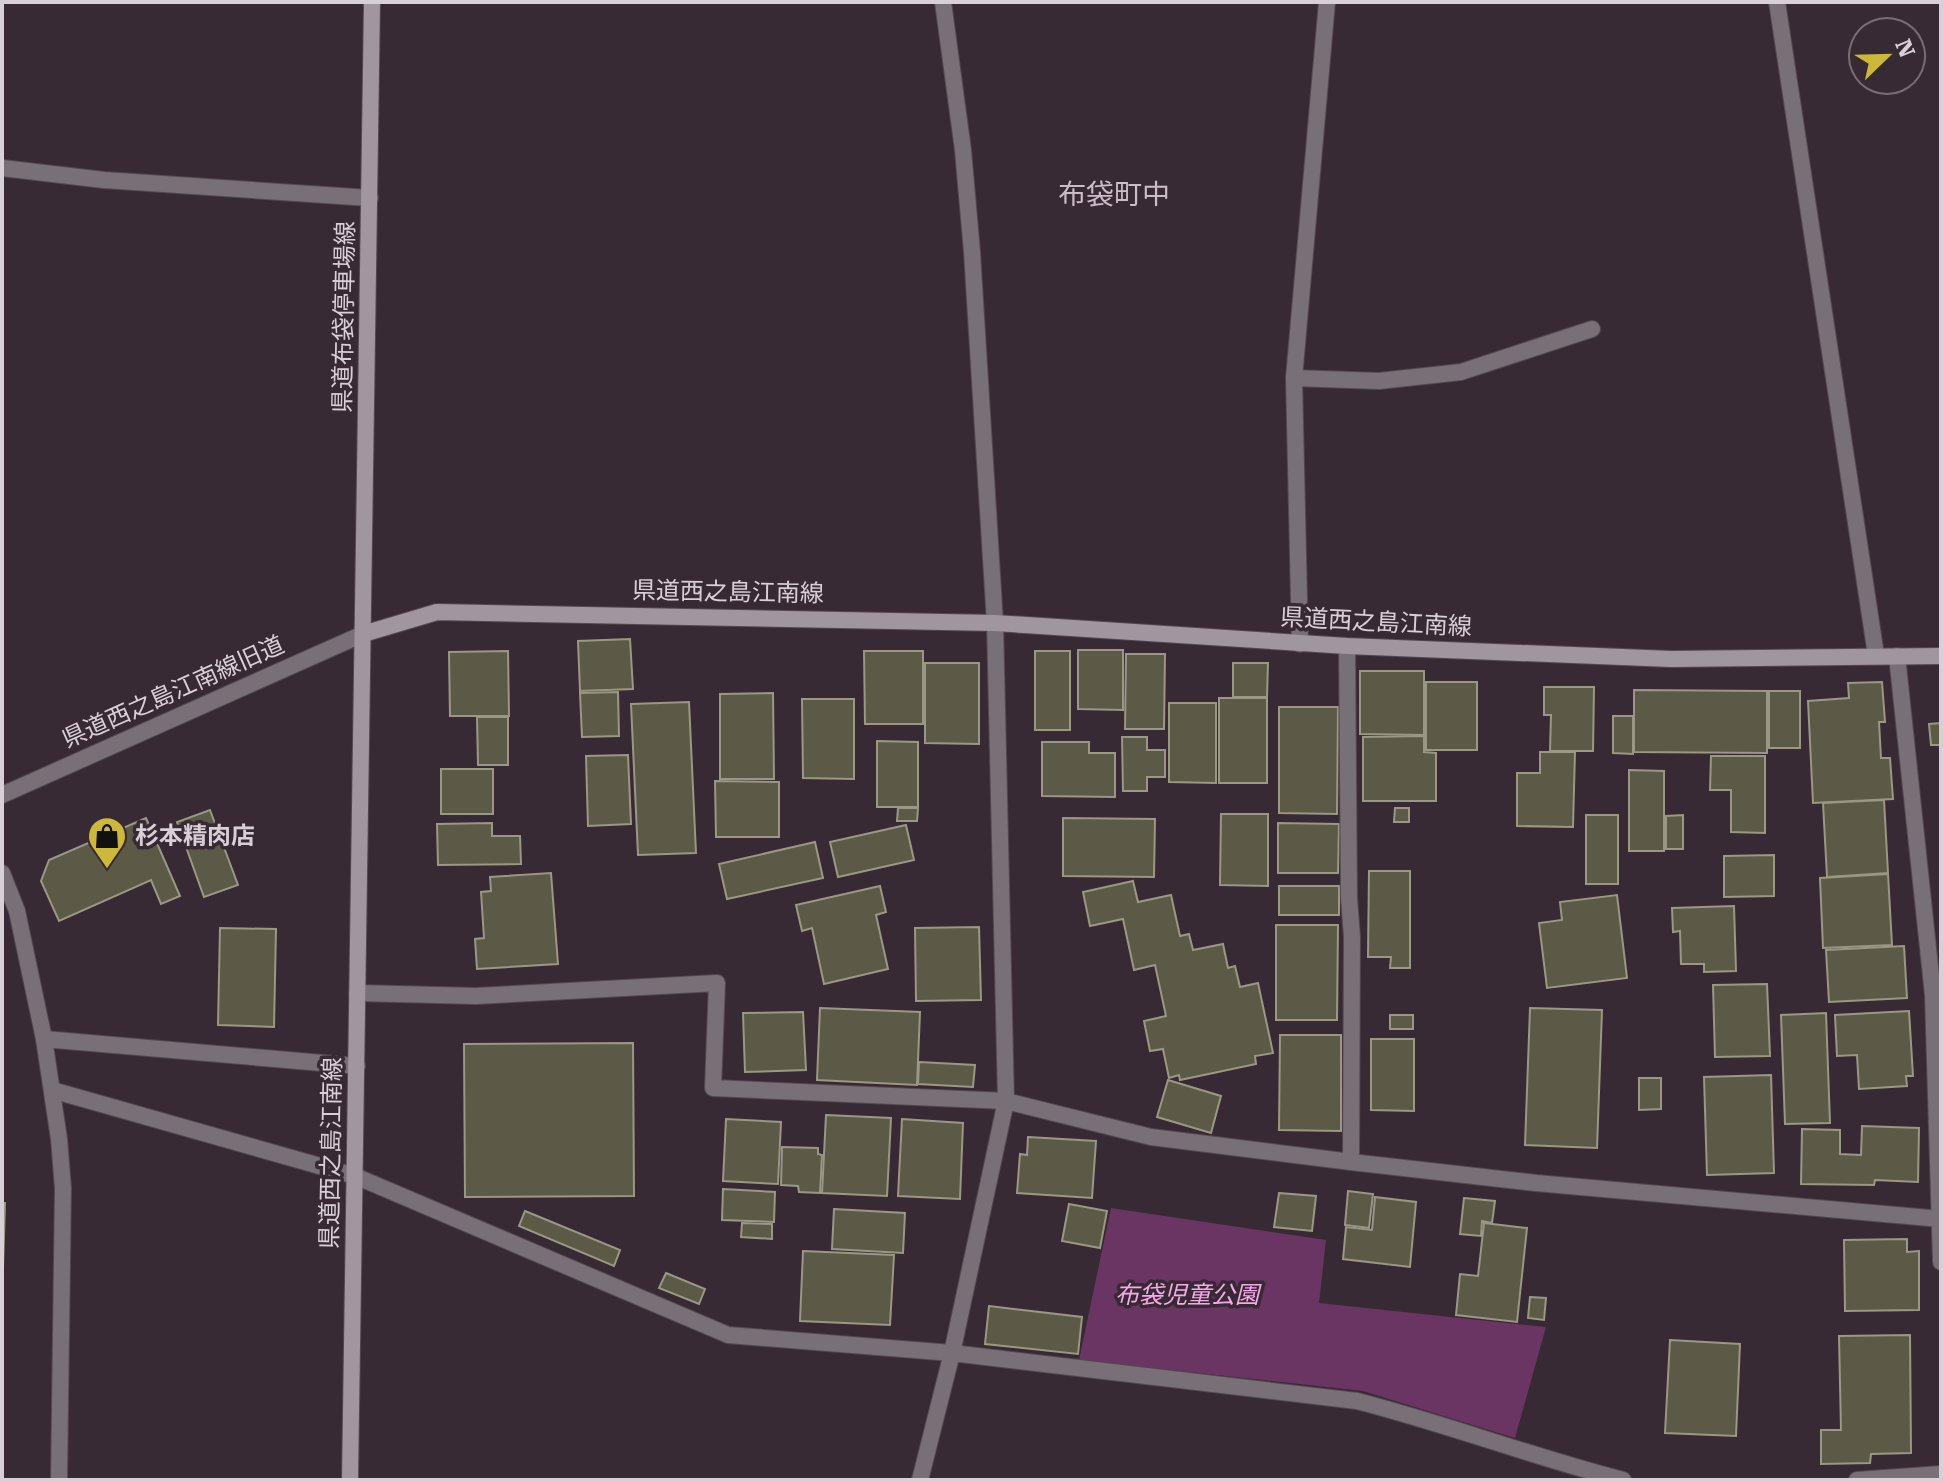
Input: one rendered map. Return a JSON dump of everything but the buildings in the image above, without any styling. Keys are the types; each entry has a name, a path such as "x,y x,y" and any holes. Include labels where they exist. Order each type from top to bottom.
{"main road":[{"name":"県道布袋停車場線","path":"363,634 372,2"},
{"name":"県道西之島江南線","path":"350,1480 363,634 437,612 995,623 1300,644 1671,659 1941,656"}],"street":[{"path":"920,1480 952,1353 1006,1101 995,623 972,252 963,150 943,2"},
{"path":"1300,644 1294,378 1327,2"},
{"path":"1777,2 1876,655"},
{"path":"2,168 104,180 370,198"},
{"path":"1294,378 1379,381 1461,372 1592,329"},
{"name":"県道西之島江南線旧道","path":"2,795 363,634"},
{"path":"1347,646 1352,937 1351,1162"},
{"path":"1897,656 1933,995 1941,1262"},
{"path":"2,873 17,911 44,1039 63,1188 59,1480"},
{"path":"357,993 476,996 717,983 713,1088 1006,1101 1151,1137 1536,1183 1941,1219"},
{"path":"44,1039 357,1066"},
{"path":"52,1090 355,1176 728,1335 952,1353 1357,1401 1406,1413 1582,1470 1623,1480"},
{"path":"1857,1480 1941,1474"}],"green space":[{"name":"布袋児童公園","path":"1111,1208 1326,1240 1319,1303 1546,1327 1515,1438 1363,1391 1079,1360"}],"place":[{"name":"杉本精肉店","path":"107,870"}],"district":[{"name":"布袋町中","path":"1114,194"}]}
